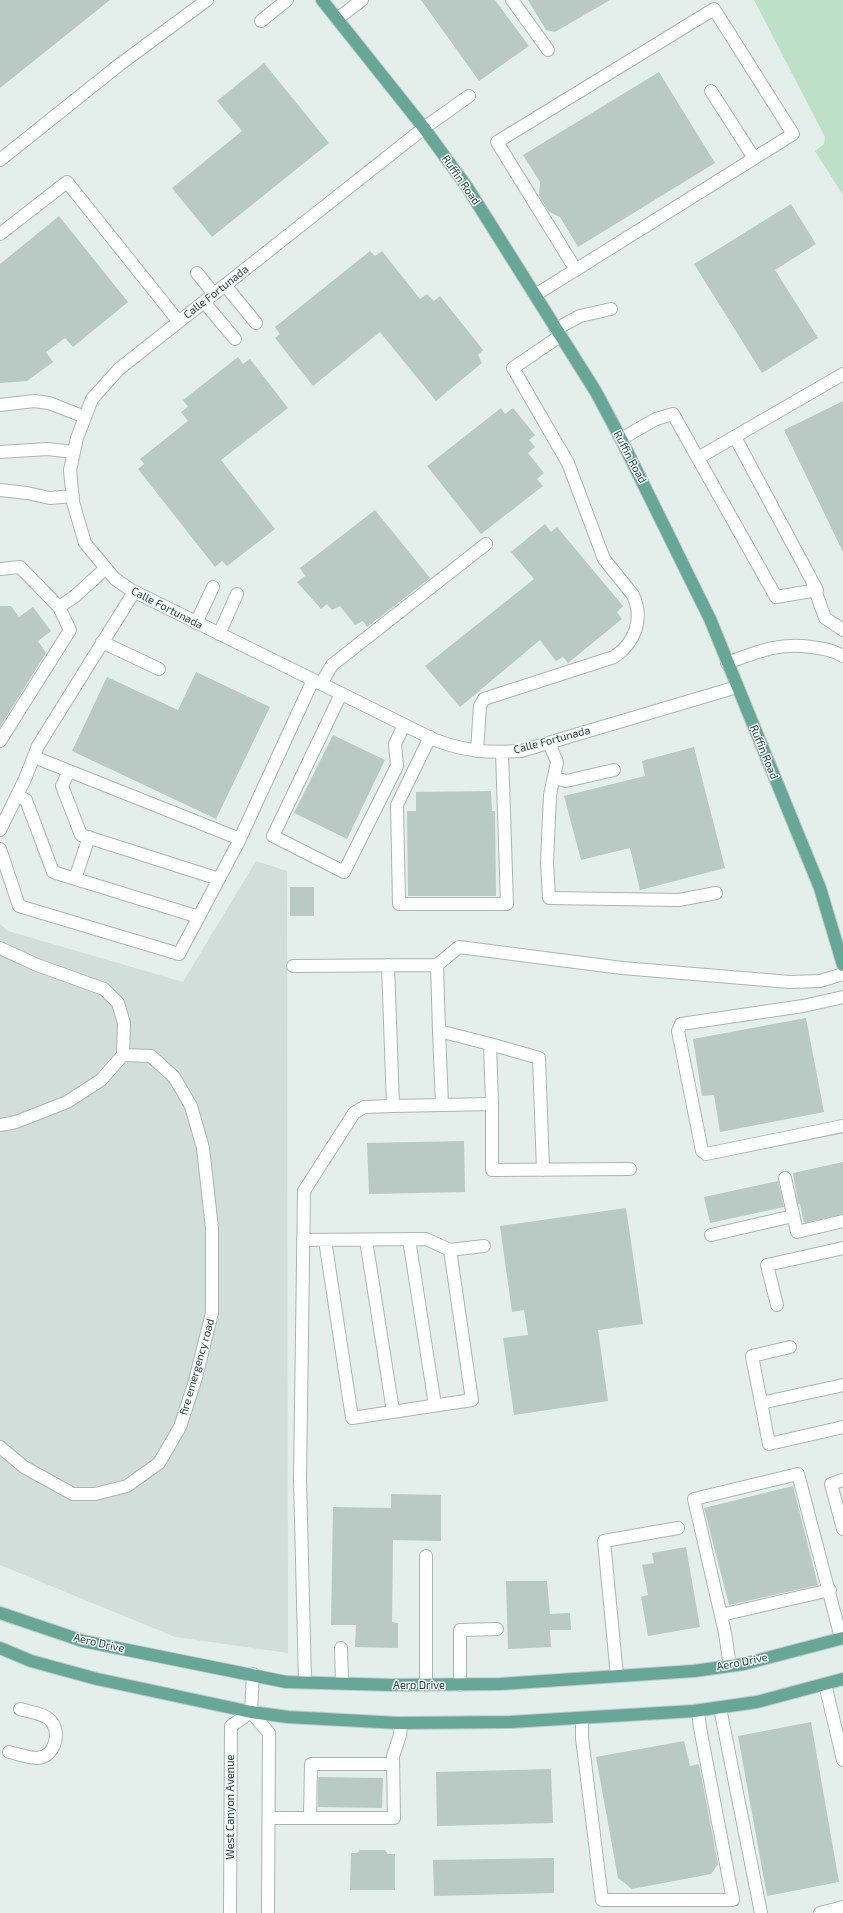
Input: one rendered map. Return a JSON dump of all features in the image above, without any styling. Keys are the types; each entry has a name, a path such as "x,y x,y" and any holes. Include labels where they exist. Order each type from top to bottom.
{"main road":[{"name":"Ruffin Road","path":"322,0 424,128 468,187 596,392 707,612 820,888 843,965"},
{"name":"Aero Drive","path":"0,1613 83,1641 191,1664 253,1674 286,1682 342,1684 500,1684 694,1671 744,1664 842,1638"},
{"path":"0,1648 31,1661 97,1679 251,1712 288,1718 401,1723 510,1722 582,1719 698,1711 757,1702 843,1679"}],"street":[{"path":"0,160 120,65 207,0"},
{"path":"261,21 287,0"},
{"path":"337,19 362,0"},
{"path":"512,0 548,50"},
{"path":"535,295 576,270 793,134 714,9 497,142 576,270"},
{"path":"711,91 754,158"},
{"name":"Calle Fortunada","path":"469,96 424,128 119,369 92,399 77,438 70,470 73,496 85,542 116,579 134,592 430,737 461,749 502,752 521,751 737,687"},
{"path":"0,234 67,182 179,322"},
{"path":"197,273 214,294"},
{"path":"225,285 256,323"},
{"path":"204,302 235,339"},
{"path":"477,751 480,706 484,699 614,657 631,643 636,633 638,620 636,602 633,595 604,559 568,463 513,368 580,316 611,309"},
{"path":"698,458 843,374"},
{"path":"0,405 34,401 49,403 85,417"},
{"path":"621,439 656,419 673,414 776,597 815,590"},
{"path":"735,437 817,590 815,590 825,618 843,630"},
{"path":"0,452 47,449 74,452"},
{"path":"0,490 27,493 50,498 73,496"},
{"path":"0,849 18,906 179,954 240,838 317,682 332,665 486,544"},
{"path":"0,569 20,567 59,607 70,630 0,741"},
{"path":"59,607 74,597 106,568"},
{"path":"196,622 213,587"},
{"path":"0,830 38,746 134,592"},
{"path":"219,634 237,594"},
{"path":"102,642 159,669"},
{"path":"727,663 759,651 791,644 821,648 843,656"},
{"path":"341,694 273,836 344,872 397,766 395,744 404,724"},
{"path":"430,737 397,804 400,904 507,904 502,752"},
{"path":"549,743 557,762 550,795 547,862 549,898 679,900 716,893"},
{"path":"34,757 240,838"},
{"path":"554,778 566,781 614,770"},
{"path":"69,771 62,786 82,835 219,879"},
{"path":"17,795 26,800 53,872 199,917"},
{"path":"75,879 89,838"},
{"path":"293,966 437,965 459,947 622,968 790,982 820,981 843,974"},
{"path":"0,948 37,965 104,989 118,1002 124,1023 123,1054 101,1080 67,1102 16,1122 0,1125"},
{"path":"388,965 393,1106"},
{"path":"437,965 442,1105"},
{"path":"843,997 803,1006 681,1024 678,1031 702,1151 706,1154 843,1126"},
{"path":"439,1031 540,1058 543,1170"},
{"path":"490,1044 492,1170 630,1169"},
{"name":"fire emergency road","path":"0,1447 24,1468 73,1494 94,1494 126,1486 159,1463 180,1427 195,1381 212,1313 212,1228 203,1148 191,1106 174,1077 151,1056 123,1054"},
{"path":"304,1682 300,1479 302,1240 304,1191 354,1113 364,1107 492,1104"},
{"path":"785,1178 797,1232 843,1221"},
{"path":"711,1235 793,1216"},
{"path":"409,1239 436,1405"},
{"path":"302,1240 426,1239 450,1250 484,1246"},
{"path":"325,1240 352,1418 472,1400 450,1250"},
{"path":"366,1240 393,1412"},
{"path":"777,1305 767,1265 843,1248"},
{"path":"790,1347 752,1356 769,1444 843,1427"},
{"path":"761,1403 843,1385"},
{"path":"730,1666 721,1615 694,1499 798,1474 842,1638"},
{"path":"843,1480 831,1484 843,1529"},
{"path":"617,1676 604,1541 678,1528"},
{"path":"426,1556 426,1685"},
{"path":"721,1615 830,1590"},
{"path":"460,1684 460,1630 497,1629"},
{"path":"341,1648 342,1684"},
{"path":"253,1674 251,1712 269,1733 268,1913"},
{"path":"825,1684 843,1760"},
{"path":"720,1708 760,1913"},
{"path":"10,1752 38,1758 50,1752 56,1739 54,1725 49,1719 43,1715 20,1709"},
{"path":"582,1719 582,1738 602,1900 733,1900 698,1711"},
{"name":"West Canyon Avenue","path":"230,1913 231,1726 251,1712"},
{"path":"268,1818 394,1818 393,1756 400,1735 401,1723"},
{"path":"310,1818 311,1764 393,1764"},
{"path":"820,1913 843,1907"}],"shaded area":[{"path":"256,861 287,871 288,1653 175,1637 0,1565 0,924 8,931 183,982"}],"green space":[{"path":"754,0 843,0 843,195 815,151 824,144 825,137"}],"building":[{"path":"0,0 110,0 0,88"},
{"path":"421,0 495,0 529,46 479,81"},
{"path":"528,0 610,0 555,32 546,30"},
{"path":"264,63 329,143 212,237 172,188 242,131 217,101"},
{"path":"659,72 715,163 578,247 560,217 549,212 539,196 540,182 523,155"},
{"path":"791,204 816,244 775,270 818,338 762,373 694,264"},
{"path":"59,216 128,302 73,347 65,338 46,352 53,362 27,381 0,383 0,264"},
{"path":"370,251 375,256 382,251 420,299 427,294 434,301 440,296 483,350 478,355 482,363 436,401 380,332 313,386 275,338 280,334 275,327"},
{"path":"238,357 243,364 250,359 288,408 221,460 275,529 227,566 222,561 215,567 138,469 144,464 140,459 188,421 181,412 188,407 183,400"},
{"path":"843,401 843,552 784,430"},
{"path":"501,408 505,414 513,408 535,435 529,440 535,447 528,453 544,473 537,479 543,486 481,534 427,466"},
{"path":"375,510 430,578 367,627 363,621 355,625 340,606 332,610 327,604 321,609 297,582 305,576 300,568"},
{"path":"545,524 551,532 557,527 623,606 617,612 622,619 568,663 563,657 556,661 540,640 460,707 425,666 534,579 511,552"},
{"path":"0,606 11,606 19,617 33,607 51,631 38,641 46,653 0,727"},
{"path":"196,672 270,707 216,819 72,751 107,677 178,710"},
{"path":"333,735 385,760 347,839 294,813"},
{"path":"694,747 725,868 640,890 630,848 581,860 564,796 645,776 642,761"},
{"path":"491,791 492,811 495,811 496,896 408,896 407,811 416,811 416,792"},
{"path":"290,887 314,887 314,916 290,916"},
{"path":"806,1018 824,1112 720,1132 714,1095 702,1096 693,1039"},
{"path":"464,1141 465,1192 369,1194 367,1143"},
{"path":"843,1162 843,1214 804,1223 800,1204 798,1204 793,1173"},
{"path":"778,1181 784,1207 710,1223 704,1197"},
{"path":"626,1208 643,1324 598,1330 608,1401 514,1415 503,1338 528,1335 524,1310 512,1312 500,1226"},
{"path":"793,1486 818,1585 729,1605 704,1508"},
{"path":"391,1494 441,1495 441,1541 393,1540 392,1622 398,1623 398,1648 355,1647 356,1625 331,1625 333,1507 391,1508"},
{"path":"686,1547 700,1627 648,1636 641,1597 648,1595 642,1565 654,1563 652,1553"},
{"path":"506,1581 547,1581 550,1614 570,1613 571,1630 550,1630 551,1647 508,1649"},
{"path":"811,1722 839,1882 767,1896 738,1736"},
{"path":"684,1741 690,1766 699,1764 718,1864 711,1874 632,1889 618,1878 596,1757"},
{"path":"551,1769 553,1823 437,1826 436,1772"},
{"path":"318,1777 383,1778 382,1808 318,1807"},
{"path":"360,1850 385,1850 388,1854 395,1854 395,1890 350,1890 351,1853 357,1853"},
{"path":"554,1858 554,1893 434,1896 433,1860"}]}
